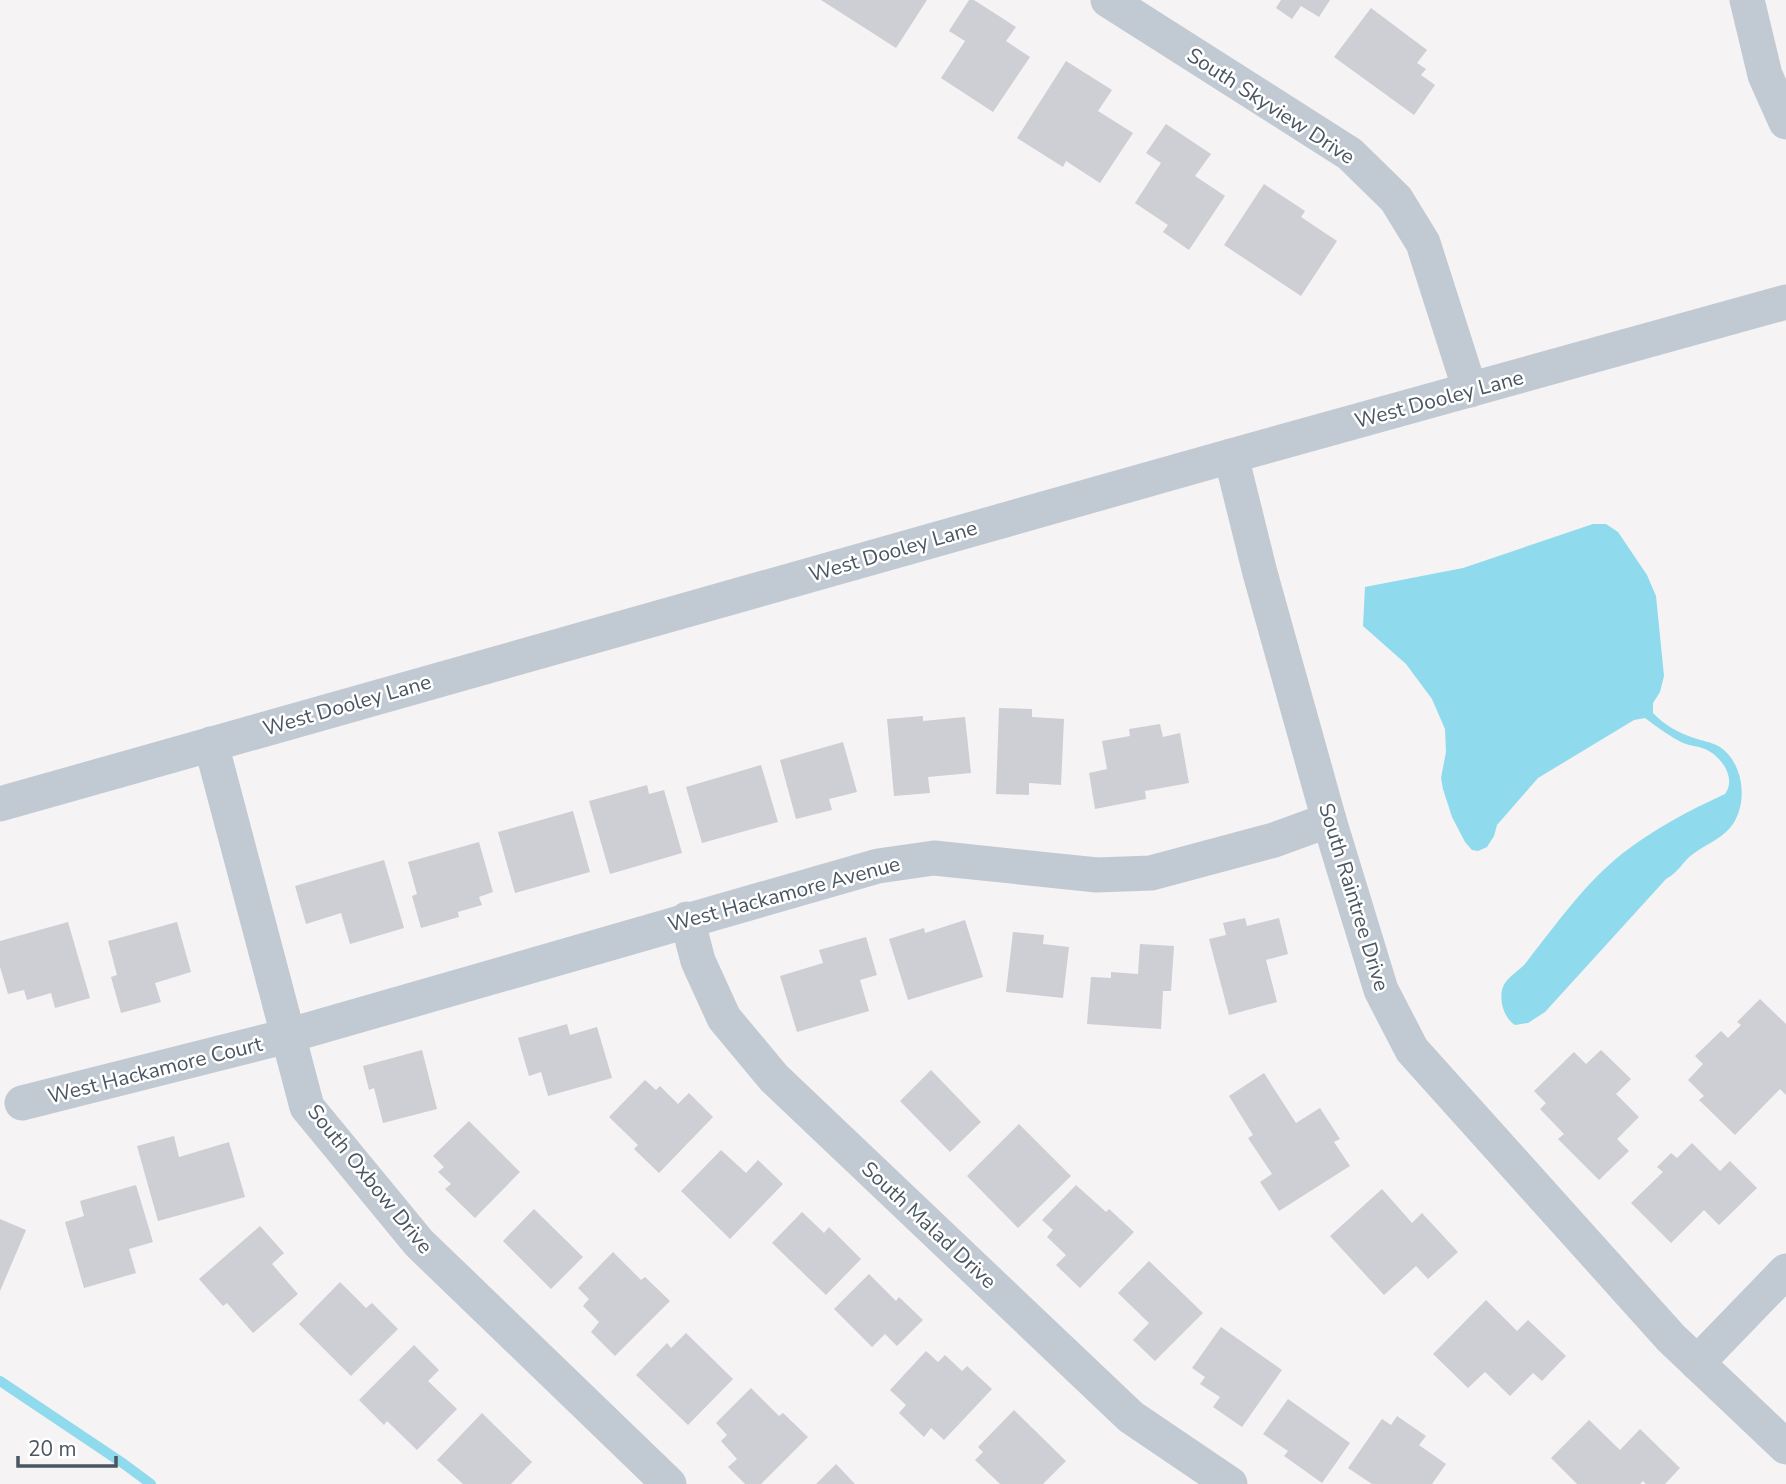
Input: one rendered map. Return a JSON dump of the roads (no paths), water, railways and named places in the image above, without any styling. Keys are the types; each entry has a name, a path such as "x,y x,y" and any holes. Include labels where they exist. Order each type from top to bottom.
{"street":[{"name":"South Skyview Drive","path":"1108,0 1350,154 1396,199 1423,243 1470,390"},
{"path":"1747,0 1765,75 1786,122"},
{"name":"West Dooley Lane","path":"0,804 1786,302"},
{"name":"South Raintree Drive","path":"1231,456 1260,573 1329,820 1381,990 1412,1050 1671,1338 1786,1447"},
{"name":"South Oxbow Drive","path":"211,744 307,1107 419,1242 669,1484"},
{"name":"West Hackamore Avenue","path":"287,1036 878,866 934,858 1097,875 1151,873 1274,840 1329,820"},
{"name":"South Malad Drive","path":"687,919 698,961 724,1018 774,1079 1131,1417 1230,1484"},
{"name":"West Hackamore Court","path":"22,1103 287,1036"},
{"path":"1698,1363 1786,1271"}],"water":[{"path":"1593,524 1606,524 1618,532 1647,575 1656,596 1664,676 1660,692 1653,703 1653,713 1672,728 1720,747 1735,764 1742,798 1740,809 1729,829 1693,854 1666,879 1545,1012 1528,1023 1515,1025 1502,1006 1503,988 1507,980 1526,963 1596,877 1623,853 1660,828 1725,794 1729,781 1726,768 1711,752 1683,743 1645,718 1634,720 1538,778 1497,825 1487,847 1478,851 1472,850 1452,817 1443,789 1441,778 1446,752 1445,729 1432,699 1406,664 1363,626 1365,587 1463,568"}],"waterway":[{"path":"0,1381 151,1484"}]}
